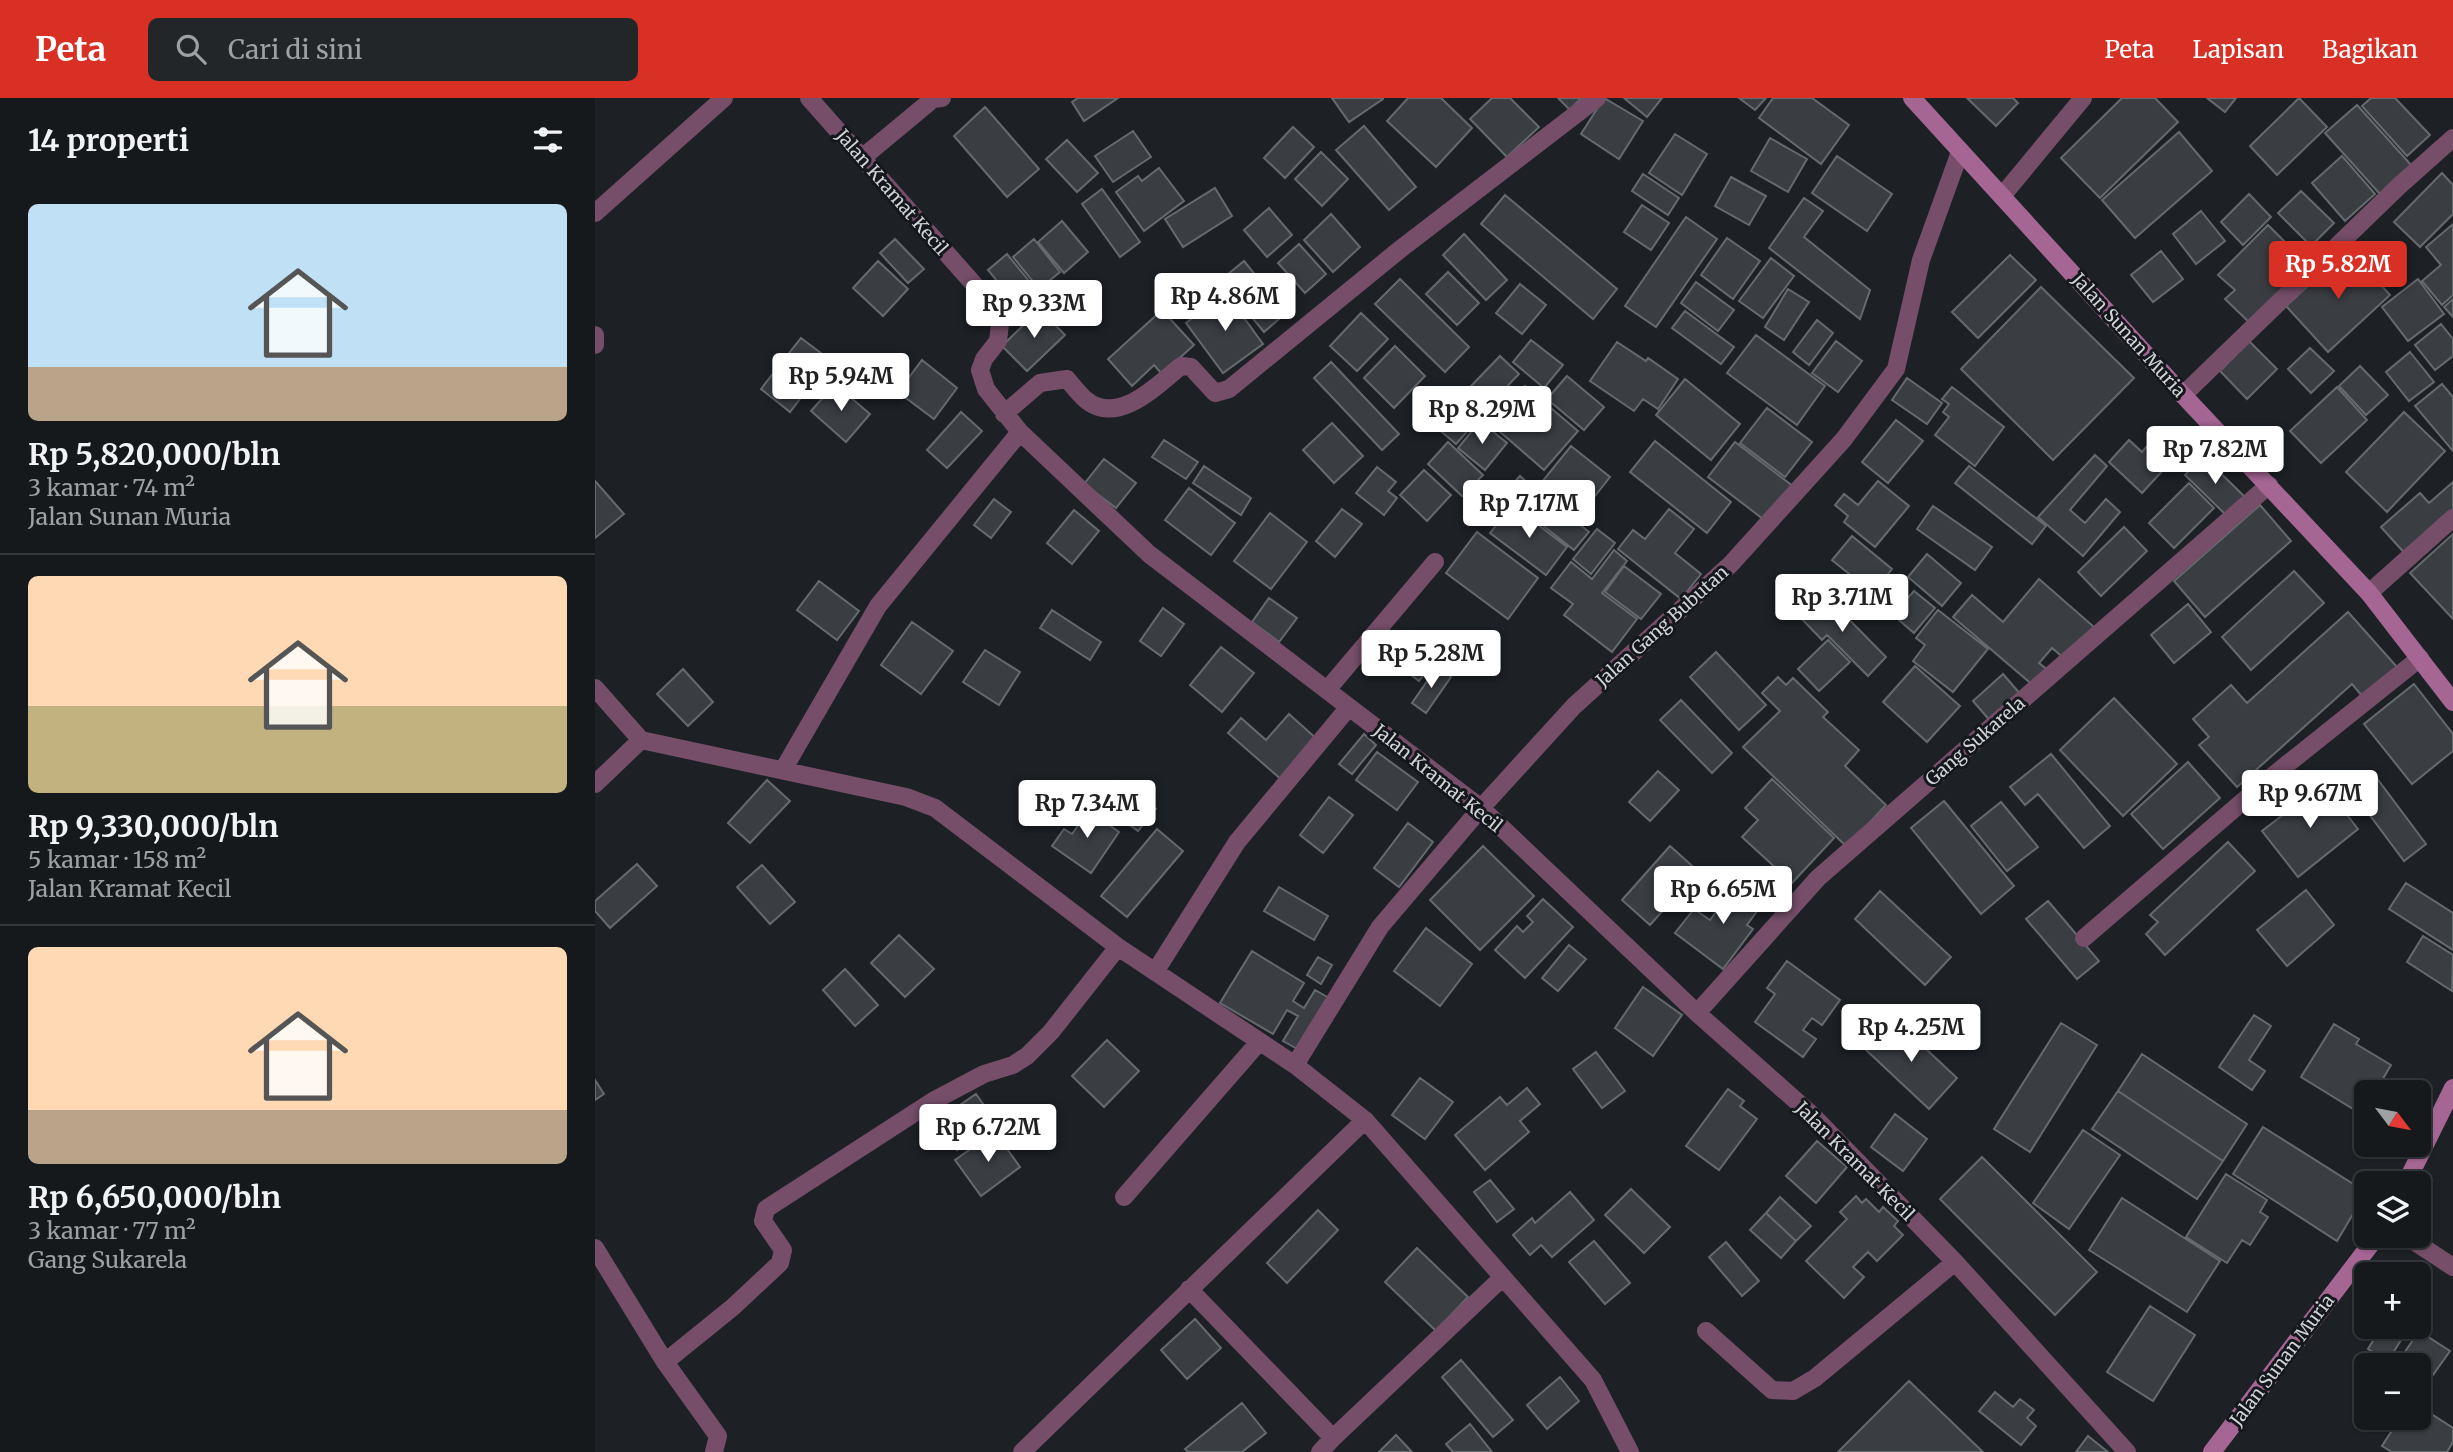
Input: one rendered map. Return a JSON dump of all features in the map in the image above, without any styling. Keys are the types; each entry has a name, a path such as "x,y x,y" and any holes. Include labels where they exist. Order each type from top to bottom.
{"main road":[{"name":"Jalan Sunan Muria","path":"1912,98 2183,395 2369,593 2453,702"},
{"path":"2412,1171 2453,1087"},
{"name":"Jalan Sunan Muria","path":"2212,1452 2368,1248"}],"street":[{"path":"595,213 724,98"},
{"name":"Jalan Kramat Kecil","path":"810,98 987,299 1000,324 998,341 984,359 980,370 986,389 1020,432 1149,554 1481,808 1697,1013 1812,1115 1955,1262 2127,1452"},
{"path":"862,158 933,99 942,98"},
{"path":"1004,414 1041,383 1067,380 1087,401 1106,409 1138,401 1181,366 1191,368 1215,393 1229,389 1398,251 1598,98"},
{"path":"2002,195 2083,98"},
{"path":"2183,395 2399,186 2453,138"},
{"name":"Jalan Gang Bubutan","path":"1295,1065 1380,927 1481,808 1574,706 1730,565 1844,439 1896,369 1921,260 1960,152"},
{"path":"595,335 595,345"},
{"path":"783,770 878,606 1020,432"},
{"name":"Gang Sukarela","path":"1697,1013 1818,878 2269,485"},
{"path":"2369,593 2453,518"},
{"path":"1327,691 1435,562"},
{"path":"2084,938 2270,778 2420,658"},
{"path":"595,688 641,740 906,797 935,808 1118,947 1295,1065 1365,1120 1593,1380 1630,1452"},
{"path":"1155,972 1237,842 1349,707"},
{"path":"595,784 641,740"},
{"path":"665,1362 733,1307 780,1263 783,1250 763,1221 766,1209 933,1101 984,1074 1013,1065 1027,1056 1051,1032 1118,947"},
{"path":"1125,1197 1259,1042"},
{"path":"1022,1452 1365,1120"},
{"path":"595,1248 665,1362 718,1436 714,1452"},
{"path":"2424,1248 2453,1267"},
{"path":"1706,1331 1772,1390 1793,1391 1815,1378 1955,1262"},
{"path":"1320,1452 1502,1278"},
{"path":"1189,1289 1333,1438"}],"building":[{"path":"1078,98 1118,98 1084,121 1072,102"},
{"path":"1332,98 1383,98 1383,99 1349,122"},
{"path":"1408,98 1441,98 1472,128 1436,167 1387,121"},
{"path":"1492,98 1510,98 1539,127 1507,157 1470,119"},
{"path":"1558,98 1581,98 1570,110"},
{"path":"1604,98 1643,121 1619,159 1581,134"},
{"path":"1624,98 1662,98 1647,117"},
{"path":"1739,98 1766,98 1755,110"},
{"path":"1773,98 1812,98 1849,125 1821,164 1759,118"},
{"path":"1967,98 2013,98 2018,103 1996,126"},
{"path":"2122,98 2155,98 2178,122 2100,198 2061,158"},
{"path":"2207,98 2236,98 2225,112"},
{"path":"2299,98 2327,127 2277,175 2250,146"},
{"path":"2371,98 2395,98 2430,135 2407,156 2362,106"},
{"path":"2357,105 2412,166 2380,194 2325,133"},
{"path":"985,107 1039,169 1007,197 954,136"},
{"path":"1364,126 1416,187 1389,210 1336,150"},
{"path":"1293,127 1314,147 1285,178 1264,158"},
{"path":"1133,131 1151,157 1113,182 1095,156"},
{"path":"2179,132 2212,171 2135,238 2102,200"},
{"path":"1675,134 1707,154 1682,195 1649,173"},
{"path":"1770,138 1807,159 1788,192 1751,171"},
{"path":"1067,140 1098,173 1077,192 1046,159"},
{"path":"1321,152 1348,179 1322,206 1295,179"},
{"path":"1837,156 1892,194 1867,231 1812,193"},
{"path":"2342,156 2375,194 2345,221 2312,183"},
{"path":"1159,168 1184,201 1144,231 1116,192 1138,176 1142,181"},
{"path":"2442,173 2453,185 2453,214 2420,247 2394,222"},
{"path":"1643,174 1679,198 1668,215 1632,191"},
{"path":"1731,177 1766,196 1749,225 1715,206"},
{"path":"1215,188 1232,216 1183,247 1165,219"},
{"path":"1102,189 1140,242 1120,257 1082,204"},
{"path":"2301,191 2334,223 2311,246 2278,213"},
{"path":"2249,194 2271,217 2243,245 2221,222"},
{"path":"1505,195 1617,289 1593,319 1481,224"},
{"path":"1804,198 1823,211 1804,237 1870,290 1860,319 1769,248"},
{"path":"1642,205 1669,223 1651,250 1624,232"},
{"path":"1269,208 1292,235 1267,257 1244,230"},
{"path":"2201,211 2225,241 2196,264 2173,234"},
{"path":"1331,214 1360,247 1333,272 1304,240"},
{"path":"1686,217 1717,239 1656,327 1625,306"},
{"path":"1062,221 1088,252 1064,273 1038,242"},
{"path":"2453,224 2453,295 2442,305 2422,281 2441,265 2426,247"},
{"path":"2268,225 2310,267 2253,326 2225,299 2235,290 2218,275"},
{"path":"1464,234 1507,280 1486,300 1443,255"},
{"path":"1727,238 1760,261 1733,299 1701,275"},
{"path":"895,239 924,269 908,283 880,253"},
{"path":"1034,239 1060,272 1039,289 1013,257"},
{"path":"1299,244 1326,274 1305,293 1278,263"},
{"path":"2349,249 2390,295 2328,352 2286,306"},
{"path":"2161,251 2183,279 2153,302 2131,275"},
{"path":"1007,254 1038,292 1019,308 988,270"},
{"path":"2010,255 2036,280 1978,338 1952,312"},
{"path":"1771,258 1794,276 1763,318 1739,301"},
{"path":"878,261 908,289 883,316 853,288"},
{"path":"1244,261 1286,313 1264,332 1221,280"},
{"path":"1448,272 1479,303 1457,325 1426,294"},
{"path":"1400,279 1469,347 1445,372 1375,304"},
{"path":"2418,279 2444,314 2408,341 2382,307"},
{"path":"1696,282 1734,310 1718,331 1681,303"},
{"path":"1520,284 1546,305 1522,334 1496,313"},
{"path":"2041,287 2134,378 2053,460 1961,369"},
{"path":"1788,289 1809,302 1784,340 1765,327"},
{"path":"1226,293 1263,344 1223,373 1186,323"},
{"path":"2453,299 2453,317 2444,307"},
{"path":"1040,309 1065,335 1027,371 1002,346"},
{"path":"1162,310 1194,345 1162,374 1154,365 1132,386 1108,359"},
{"path":"1685,311 1734,347 1721,364 1672,328"},
{"path":"1361,313 1388,339 1357,371 1330,346"},
{"path":"1817,320 1833,333 1809,365 1793,352"},
{"path":"2441,324 2453,339 2453,356 2435,370 2415,345"},
{"path":"1756,335 1825,386 1797,425 1727,373"},
{"path":"801,338 830,360 790,412 761,389"},
{"path":"1531,340 1563,365 1544,388 1513,362"},
{"path":"1836,341 1862,361 1838,392 1812,373"},
{"path":"2249,341 2277,369 2247,399 2220,371"},
{"path":"1617,342 1646,361 1648,358 1678,379 1658,409 1643,399 1634,411 1590,381"},
{"path":"1395,346 1425,376 1394,408 1364,378"},
{"path":"2310,348 2334,371 2311,393 2288,369"},
{"path":"2410,352 2434,382 2409,401 2386,372"},
{"path":"1500,356 1519,374 1489,405 1470,387"},
{"path":"922,360 957,388 934,419 898,392"},
{"path":"1331,362 1399,434 1382,450 1314,378"},
{"path":"2360,366 2388,395 2366,415 2339,386"},
{"path":"1567,376 1604,407 1584,430 1547,399"},
{"path":"1907,378 1942,403 1927,424 1892,400"},
{"path":"1685,379 1740,424 1711,460 1656,415"},
{"path":"835,384 870,414 846,442 811,411"},
{"path":"2442,384 2453,397 2453,451 2415,406"},
{"path":"1525,386 1578,431 1544,470 1492,425"},
{"path":"1952,387 2004,427 1975,466 1935,435 1949,417 1943,412 1949,404 1942,399"},
{"path":"2337,387 2367,420 2321,463 2290,431"},
{"path":"1460,400 1479,418 1456,444 1436,427"},
{"path":"1767,408 1812,442 1785,477 1740,443"},
{"path":"961,412 982,431 947,468 927,450"},
{"path":"2404,412 2445,451 2387,512 2346,472"},
{"path":"1896,420 1923,441 1888,483 1862,462"},
{"path":"1480,421 1507,443 1485,470 1458,448"},
{"path":"1332,423 1363,456 1334,483 1303,450"},
{"path":"2157,435 2178,454 2142,493 2109,462 2129,440 2142,452"},
{"path":"1164,440 1198,462 1186,479 1152,457"},
{"path":"1655,441 1731,502 1707,533 1630,472"},
{"path":"1448,442 1483,475 1462,496 1428,464"},
{"path":"1735,442 1794,487 1767,522 1708,477"},
{"path":"1571,446 1610,477 1576,520 1537,488"},
{"path":"2095,455 2107,466 2070,510 2085,523 2106,499 2120,512 2083,556 2038,517"},
{"path":"2203,456 2245,497 2227,516 2185,475"},
{"path":"1104,459 1136,483 1116,508 1084,484"},
{"path":"1204,466 1251,498 1241,515 1193,483"},
{"path":"1969,466 2046,526 2032,544 1955,483"},
{"path":"1377,467 1396,482 1388,491 1397,498 1384,515 1356,493"},
{"path":"1424,470 1451,495 1427,521 1400,495"},
{"path":"1520,476 1553,506 1538,523 1505,493"},
{"path":"595,481 624,514 595,538"},
{"path":"1878,481 1909,506 1875,547 1844,522 1848,516 1835,505 1844,494 1858,505"},
{"path":"2453,482 2453,516 2408,557 2381,527 2420,493 2429,503"},
{"path":"2189,483 2214,508 2174,548 2149,523"},
{"path":"1189,488 1235,523 1211,555 1165,520"},
{"path":"994,499 1011,512 991,538 974,525"},
{"path":"1512,505 1567,547 1546,575 1490,533"},
{"path":"2260,505 2291,541 2205,617 2174,581"},
{"path":"1556,506 1589,532 1574,550 1541,524"},
{"path":"1933,506 1992,547 1975,570 1917,529"},
{"path":"1342,509 1362,524 1335,557 1316,541"},
{"path":"1669,509 1694,529 1675,553 1701,574 1681,599 1618,549 1633,530 1645,539"},
{"path":"1074,510 1099,531 1072,564 1047,543"},
{"path":"1270,513 1307,542 1271,589 1234,561"},
{"path":"2124,527 2147,551 2101,596 2078,572"},
{"path":"1597,529 1615,543 1591,574 1573,559"},
{"path":"1477,532 1538,578 1508,619 1446,573"},
{"path":"2453,534 2453,619 2410,573"},
{"path":"1852,536 1892,569 1873,593 1832,560"},
{"path":"1614,550 1627,561 1602,593 1637,619 1612,652 1564,615 1573,604 1551,588 1571,562 1592,579"},
{"path":"1927,554 1961,583 1942,606 1908,577"},
{"path":"1624,566 1661,594 1641,619 1605,592"},
{"path":"2294,571 2324,603 2251,670 2222,637"},
{"path":"2039,579 2094,627 2065,659 2052,648 2039,663 2049,671 2035,687 1953,617 1972,595 2003,622"},
{"path":"819,581 859,611 837,640 797,610"},
{"path":"1914,591 1935,608 1914,633 1893,615"},
{"path":"1823,593 1886,657 1868,676 1827,635 1822,640 1799,616"},
{"path":"1269,598 1297,618 1279,642 1252,622"},
{"path":"2188,604 2211,632 2174,663 2151,635"},
{"path":"1163,608 1184,624 1161,656 1140,641"},
{"path":"1052,610 1101,642 1090,660 1040,628"},
{"path":"1938,610 1988,649 1953,692 1913,661 1925,645 1916,638"},
{"path":"2348,612 2397,667 2363,697 2352,684 2237,787 2199,745 2209,737 2193,719 2231,685 2247,703"},
{"path":"912,622 953,651 921,694 881,665"},
{"path":"1416,631 1442,650 1419,681 1393,661"},
{"path":"1828,640 1850,662 1819,691 1798,669"},
{"path":"1221,647 1254,673 1222,712 1190,685"},
{"path":"985,650 1020,672 999,705 963,682"},
{"path":"1716,652 1766,705 1739,730 1690,677"},
{"path":"1915,666 1960,706 1927,742 1883,702"},
{"path":"1437,667 1451,677 1426,713 1412,703"},
{"path":"683,669 713,702 688,726 657,694"},
{"path":"2003,674 2022,696 1992,723 1973,701"},
{"path":"1778,677 1786,685 1793,678 1828,712 1823,717 1859,750 1845,766 1886,805 1847,847 1743,747 1780,711 1762,693"},
{"path":"2414,684 2453,734 2453,751 2412,784 2364,724"},
{"path":"2114,698 2177,764 2123,816 2060,750"},
{"path":"1681,700 1732,753 1712,773 1660,720"},
{"path":"1289,714 1318,740 1283,781 1228,733 1241,718 1266,740"},
{"path":"1364,734 1376,745 1352,774 1339,764"},
{"path":"1377,752 1418,782 1397,810 1356,780"},
{"path":"2051,754 2110,826 2084,848 2038,794 2025,805 2010,787"},
{"path":"2188,762 2220,798 2163,849 2131,814"},
{"path":"1658,771 1679,790 1650,821 1629,802"},
{"path":"2373,773 2426,844 2404,861 2351,790"},
{"path":"1772,779 1834,838 1792,883 1742,837 1758,820 1745,808"},
{"path":"767,780 790,801 750,843 728,823"},
{"path":"1120,781 1156,809 1138,831 1102,804"},
{"path":"2323,784 2358,829 2298,877 2262,831"},
{"path":"1329,797 1353,815 1323,853 1300,835"},
{"path":"1944,801 2014,886 1981,914 1911,828"},
{"path":"2001,802 2038,847 2007,871 1971,826"},
{"path":"1080,805 1119,832 1091,873 1052,846 1064,829 1072,834 1082,820 1074,815"},
{"path":"1408,823 1433,842 1399,887 1374,868"},
{"path":"1157,829 1183,851 1127,917 1101,896"},
{"path":"2228,842 2255,871 2165,955 2146,934 2158,922 2150,915"},
{"path":"1483,846 1534,896 1480,950 1430,900"},
{"path":"1670,846 1698,871 1650,925 1622,900"},
{"path":"637,864 657,886 610,928 595,911 595,901"},
{"path":"762,865 795,902 770,924 737,887"},
{"path":"1740,880 1765,900 1747,925 1753,929 1723,969 1675,933 1694,909 1710,920"},
{"path":"2406,883 2453,913 2453,950 2389,909"},
{"path":"1279,887 1328,916 1314,940 1264,911"},
{"path":"2306,890 2334,925 2287,966 2257,930"},
{"path":"1880,891 1951,957 1925,985 1855,919"},
{"path":"1543,899 1573,927 1525,978 1495,950 1517,926 1523,932 1533,922 1527,916"},
{"path":"2048,901 2099,961 2077,979 2026,919"},
{"path":"1426,928 1472,964 1440,1006 1394,971"},
{"path":"899,935 934,969 905,997 871,963"},
{"path":"2423,936 2453,955 2452,991 2407,962"},
{"path":"1569,945 1586,959 1558,991 1542,978"},
{"path":"1252,951 1304,983 1293,1001 1304,1008 1315,990 1331,999 1299,1050 1283,1041 1298,1016 1287,1010 1273,1034 1220,1003"},
{"path":"1318,957 1332,965 1321,984 1307,975"},
{"path":"1787,961 1840,1000 1822,1025 1812,1018 1803,1030 1816,1039 1803,1057 1755,1022 1775,994 1767,988"},
{"path":"845,969 878,1005 855,1026 823,990"},
{"path":"1643,987 1682,1015 1653,1056 1615,1028"},
{"path":"2254,1015 2271,1026 2249,1060 2265,1071 2252,1090 2219,1067"},
{"path":"1894,1019 1957,1078 1929,1109 1866,1050"},
{"path":"2061,1023 2097,1045 2030,1152 1994,1129"},
{"path":"2334,1024 2359,1039 2356,1044 2391,1065 2382,1080 2354,1080 2354,1110 2301,1077"},
{"path":"1107,1040 1139,1071 1104,1107 1072,1076"},
{"path":"1596,1052 1625,1091 1602,1108 1573,1069"},
{"path":"2142,1054 2247,1124 2223,1161 2118,1091"},
{"path":"1420,1078 1453,1102 1425,1139 1392,1115"},
{"path":"595,1080 604,1094 595,1100"},
{"path":"1527,1088 1540,1104 1520,1121 1529,1132 1485,1170 1455,1135 1500,1097 1507,1105"},
{"path":"1728,1089 1744,1101 1740,1106 1757,1119 1719,1170 1686,1146"},
{"path":"2118,1091 2223,1161 2197,1199 2092,1129"},
{"path":"976,1094 996,1122 957,1150 937,1121"},
{"path":"1895,1114 1927,1139 1903,1171 1871,1147"},
{"path":"2263,1127 2354,1184 2354,1212 2337,1241 2233,1174"},
{"path":"2083,1130 2120,1155 2069,1229 2033,1203"},
{"path":"995,1132 1020,1167 981,1196 955,1160"},
{"path":"1817,1141 1847,1167 1816,1203 1786,1176"},
{"path":"1982,1157 2097,1272 2055,1315 1940,1199"},
{"path":"2226,1174 2267,1200 2260,1212 2268,1217 2250,1245 2242,1240 2227,1263 2186,1237"},
{"path":"1490,1180 1514,1209 1497,1222 1474,1192"},
{"path":"1631,1189 1670,1227 1644,1253 1605,1215"},
{"path":"1570,1192 1594,1220 1552,1257 1541,1245 1530,1255 1513,1235 1532,1218 1535,1223"},
{"path":"1856,1196 1862,1203 1866,1199 1879,1212 1883,1207 1898,1221 1894,1226 1903,1235 1877,1261 1868,1252 1853,1267 1864,1277 1844,1298 1806,1261 1847,1219 1840,1212"},
{"path":"1780,1197 1811,1226 1796,1241 1766,1213"},
{"path":"2122,1198 2220,1261 2187,1312 2089,1250"},
{"path":"1318,1210 1338,1230 1287,1283 1267,1263"},
{"path":"1766,1213 1796,1241 1781,1258 1750,1230"},
{"path":"1594,1241 1630,1283 1605,1304 1569,1262"},
{"path":"1726,1242 1759,1281 1742,1296 1709,1257"},
{"path":"1417,1248 1468,1297 1436,1331 1385,1282"},
{"path":"2150,1306 2195,1335 2153,1401 2107,1372"},
{"path":"1195,1319 1221,1348 1187,1379 1161,1350"},
{"path":"2374,1339 2402,1339 2393,1353 2375,1353 2368,1349"},
{"path":"2414,1339 2431,1339 2450,1351 2431,1378 2431,1353 2404,1353"},
{"path":"1461,1360 1513,1420 1493,1437 1442,1377"},
{"path":"1560,1377 1579,1401 1547,1429 1527,1405"},
{"path":"1909,1381 1983,1452 1838,1452"},
{"path":"1995,1392 2013,1407 2020,1399 2034,1410 2027,1418 2036,1426 2021,1445 1979,1411"},
{"path":"1242,1403 1266,1433 1242,1452 1188,1452 1185,1449"},
{"path":"2431,1414 2453,1428 2453,1442 2447,1452 2392,1452 2382,1446 2392,1430 2431,1430"},
{"path":"1470,1424 1492,1452 1453,1452 1446,1444"},
{"path":"1396,1435 1412,1452 1379,1452"},
{"path":"2088,1436 2108,1452 2076,1452"}]}
